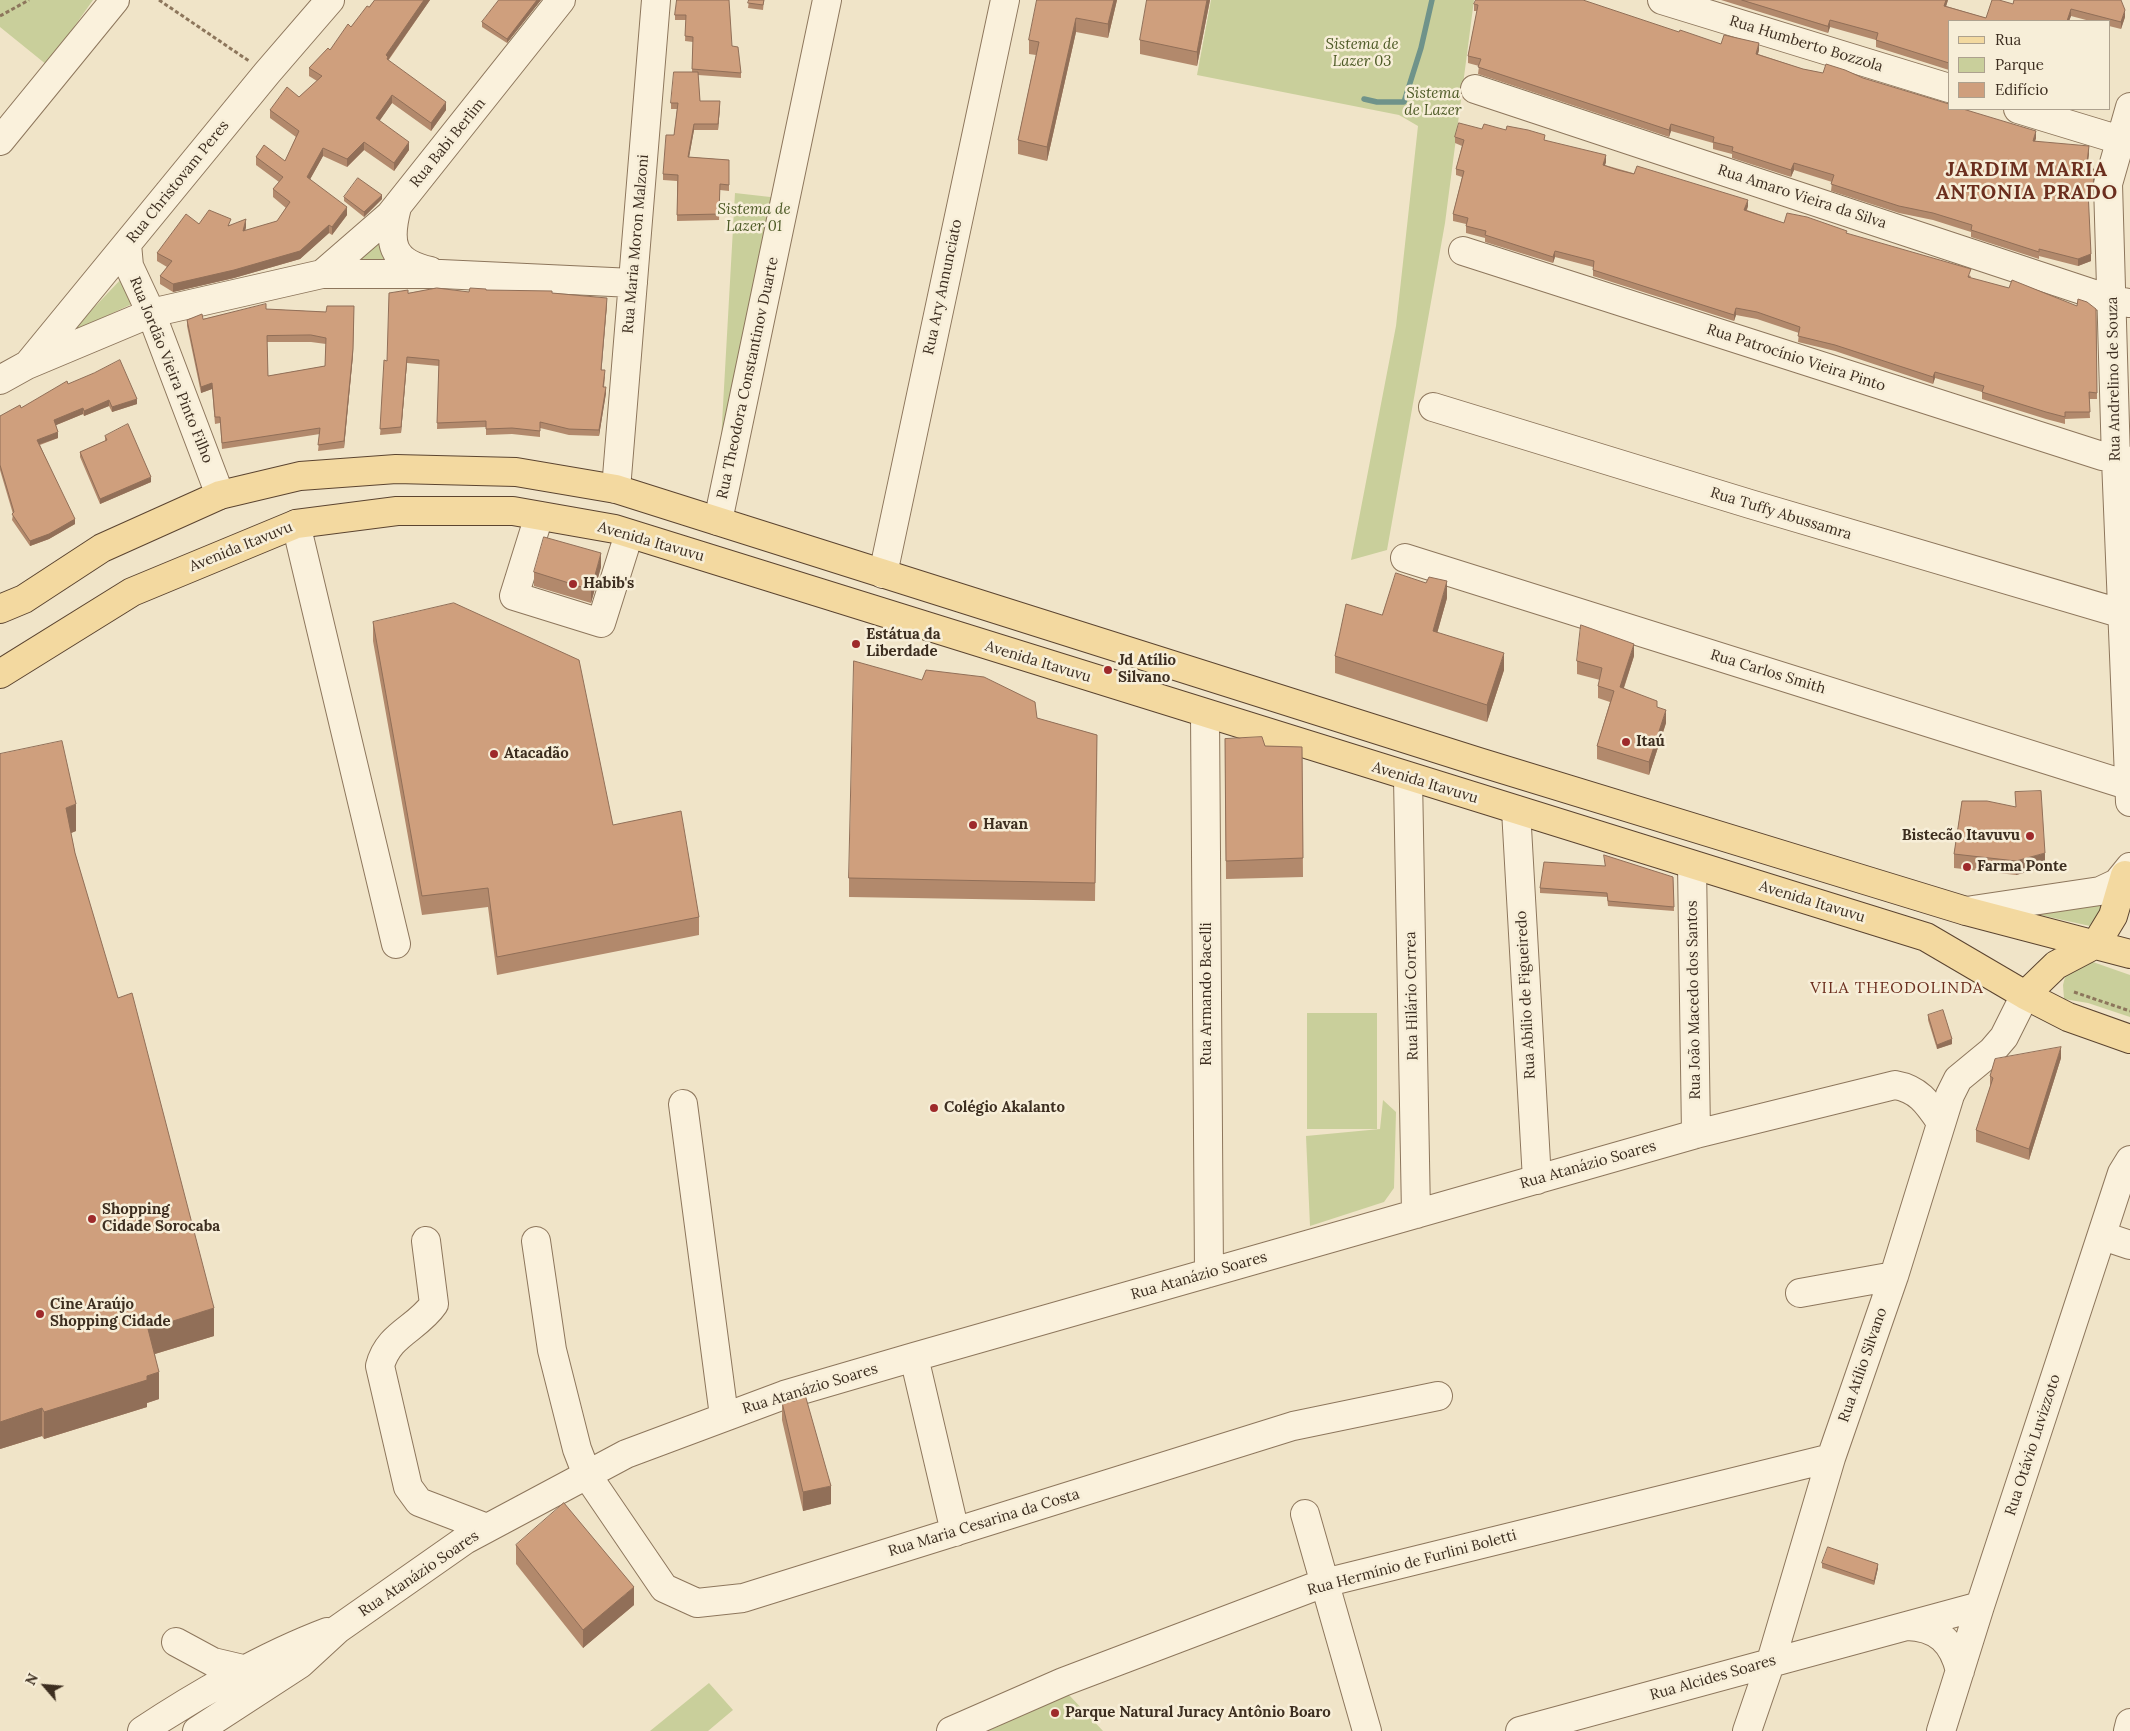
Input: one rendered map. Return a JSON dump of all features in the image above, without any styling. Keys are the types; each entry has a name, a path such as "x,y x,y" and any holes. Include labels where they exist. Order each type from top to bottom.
{"main road":[{"path":"12,604 102,548 220,495 300,476 396,469 516,472 616,489 1479,762 1966,911 2130,954"},
{"path":"616,489 618,513 629,534"},
{"name":"Avenida Itavuvu","path":"0,674 132,592 296,524 397,511 513,511 629,534 1926,938 2025,995 2068,1017 2130,1039"},
{"path":"835,598 868,594 879,582 883,574"},
{"path":"1408,778 1428,765 1479,762"},
{"path":"2025,995 2038,980 2061,962 2096,944 2121,916 2128,871"}],"street":[{"path":"0,141 115,0"},
{"name":"Rua Christovam Peres","path":"27,366 267,73 330,0"},
{"name":"Rua Babi Berlim","path":"322,274 397,207 562,0"},
{"name":"Rua Maria Moron Malzoni","path":"616,489 656,0"},
{"name":"Rua Theodora Constantinov Duarte","path":"718,521 827,0"},
{"name":"Rua Ary Annunciato","path":"883,574 1005,0"},
{"name":"Rua Humberto Bozzola","path":"1662,0 1948,88"},
{"name":"Rua Amaro Vieira da Silva","path":"1475,89 2121,302"},
{"name":"Rua Andrelino de Souza","path":"2130,107 2108,184 2121,302 2130,803"},
{"path":"2021,110 2120,140"},
{"path":"397,207 391,232 400,257 414,268 441,274"},
{"name":"Rua Jordão Vieira Pinto Filho","path":"128,244 129,266 151,313 220,495"},
{"name":"Rua Patrocínio Vieira Pinto","path":"1462,251 2123,461"},
{"path":"0,380 27,366 151,313 322,274 441,274 633,283"},
{"name":"Rua Tuffy Abussamra","path":"1433,407 2127,616"},
{"path":"539,516 514,596 601,623 629,534"},
{"path":"296,524 396,944"},
{"name":"Rua Carlos Smith","path":"1405,558 2130,786"},
{"path":"0,620 12,604"},
{"path":"0,664 76,626"},
{"name":"Rua Armando Bacelli","path":"1205,714 1209,1273"},
{"name":"Rua Hilário Correa","path":"1408,778 1416,1214"},
{"name":"Rua Abílio de Figueiredo","path":"1516,810 1537,1180"},
{"name":"Rua João Macedo dos Santos","path":"1692,865 1696,1134"},
{"path":"1966,911 2100,891 2117,883 2128,871"},
{"path":"1940,1121 1958,1078 1992,1051 2004,1037 2025,995"},
{"name":"Rua Atanázio Soares","path":"142,1731 194,1699 295,1644 338,1628 465,1540 626,1454 784,1395 1696,1134 1895,1084 1908,1087 1918,1093 1940,1121"},
{"path":"683,1104 724,1416"},
{"name":"Rua Atílio Silvano","path":"1747,1731 1787,1610 1831,1458 1894,1276 1940,1121"},
{"name":"Rua Otávio Luvizzoto","path":"1941,1731 2122,1173 2130,1160"},
{"path":"2102,1236 2130,1245"},
{"path":"426,1241 434,1304 428,1313 390,1343 384,1352 380,1366 408,1488 419,1502 487,1528"},
{"name":"Rua Maria Cesarina da Costa","path":"536,1241 552,1350 578,1449 587,1475 664,1588 696,1603 743,1598 1293,1426 1438,1396"},
{"path":"1800,1293 1894,1276"},
{"path":"914,1357 955,1532"},
{"name":"Rua Hermínio de Furlini Boletti","path":"952,1731 1063,1682 1324,1583 1831,1458"},
{"path":"1305,1514 1367,1731"},
{"name":"Rua Alcides Soares","path":"1520,1731 1771,1661 1980,1606"},
{"path":"1787,1610 1795,1629 1808,1640 1829,1647"},
{"name":"Rua Alcides Soares","path":"1906,1626 1920,1626 1938,1632 1949,1643 1956,1656 1960,1671"},
{"name":"Rua Atanázio Soares","path":"197,1731 308,1672 338,1628"},
{"path":"176,1642 213,1662 247,1670"},
{"path":"186,1731 195,1716 194,1699"},
{"path":"2128,1731 2130,1723"}],"path":[{"path":"0,16 29,0"},
{"path":"158,0 267,73"}],"green space":[{"path":"0,0 93,0 47,65 0,27"},
{"path":"1211,0 1474,0 1445,223 1387,550 1351,560 1396,326 1418,126 1399,115 1197,75"},
{"name":"Sistema de Lazer 01","path":"735,193 779,198 718,494"},
{"path":"378,237 398,266 341,265"},
{"path":"123,277 134,303 70,333"},
{"path":"2109,901 2099,928 2031,913"},
{"path":"2090,961 2130,975 2130,1017 2088,1003 2064,999 2063,985 2067,969"},
{"path":"1307,1013 1377,1013 1377,1129 1307,1129"},
{"path":"1383,1100 1396,1112 1394,1188 1384,1202 1310,1226 1306,1136 1380,1129"},
{"path":"709,1683 733,1710 708,1731 650,1731"},
{"name":"Parque Natural Juracy Antônio Boaro","path":"1069,1695 1103,1731 980,1731"}],"building":[{"path":"375,0 424,0 386,55 387,59 446,102 431,123 392,95 376,118 409,142 394,163 364,142 347,159 323,148 307,177 347,207 332,227 329,225 300,251 234,270 173,284 160,276 172,261 157,253 186,214 199,224 209,210 231,219 228,226 246,219 243,231 277,221 290,202 273,189 283,177 256,157 264,145 285,161 299,131 270,110 287,87 299,97 322,76 309,68 328,48 330,50 348,24 351,27 367,6 369,7"},
{"path":"499,0 537,0 507,39 482,22"},
{"path":"677,0 729,0 732,46 738,47 741,73 692,69 693,37 685,36 686,15 675,15"},
{"path":"749,0 764,0 763,5 748,3"},
{"path":"1037,0 1114,0 1108,24 1076,18 1047,147 1018,140 1039,42 1029,40"},
{"path":"1147,0 1207,0 1197,52 1140,40"},
{"path":"1476,0 1583,0 1721,44 1724,35 1759,43 1756,54 1803,69 1823,73 1826,64 1863,78 1948,104 1948,110 1966,110 2036,131 2033,141 2089,146 2086,170 2094,169 2093,190 2088,190 2091,254 2078,259 2039,249 2039,252 1971,230 1972,225 1933,213 1899,206 1831,184 1834,175 1794,163 1791,170 1732,151 1733,147 1713,142 1714,137 1671,124 1669,130 1478,67 1481,59 1468,56 1478,5 1474,4"},
{"path":"1742,0 1946,0 1944,6 1986,18 1992,0 2013,4 2014,0 2121,0 2125,10 2121,22 2071,9 2067,20 1948,20 1948,63 1876,40 1878,33 1830,20 1828,26"},
{"path":"674,72 698,72 700,101 720,101 718,124 694,124 688,157 729,160 729,185 720,184 719,214 677,215 678,175 663,174 666,135 674,135 678,103 671,103"},
{"path":"1459,123 1482,129 1484,124 1506,130 1507,126 1528,130 1545,135 1544,140 1606,155 1603,165 1618,170 1634,174 1637,166 1748,200 1744,210 1784,223 1787,213 1807,217 1847,231 1846,233 1971,269 1968,277 2009,288 2012,280 2077,306 2078,299 2087,302 2096,309 2097,393 2089,392 2090,412 2065,412 2065,417 2046,412 1982,392 1984,386 1935,372 1933,377 1835,345 1798,336 1800,327 1757,312 1736,308 1734,315 1593,270 1594,261 1555,251 1553,257 1485,235 1486,231 1466,226 1468,218 1453,214 1464,171 1456,169 1464,140 1455,137"},
{"path":"358,178 382,195 364,212 344,197"},
{"path":"437,288 469,292 470,288 552,291 552,293 607,298 601,370 605,370 603,387 606,387 599,430 569,429 540,422 540,431 512,428 486,429 486,421 437,423 439,360 407,357 401,427 380,429 384,360 387,361 389,293 408,290 408,293"},
{"path":"266,304 266,309 326,312 327,306 354,306 353,349 344,441 318,445 320,428 222,443 220,417 215,417 212,383 201,387 187,320 202,314 203,319","holes":["311,335 326,338 325,366 268,376 267,336"]},
{"path":"120,360 137,399 112,407 109,400 84,411 83,408 54,420 58,432 37,440 75,519 49,534 30,541 12,514 14,512 0,465 0,416 20,405 21,408 67,381 68,384"},
{"path":"128,424 151,477 100,499 80,452 107,440 105,436"},
{"path":"544,537 601,553 591,590 534,572"},
{"path":"1396,573 1426,583 1429,577 1447,581 1433,631 1504,653 1487,705 1335,656 1346,604 1382,615"},
{"name":"Atacadão","path":"454,603 579,660 613,825 681,811 699,917 497,957 488,888 422,896 373,622"},
{"path":"1581,625 1634,644 1620,687 1657,701 1657,707 1666,710 1649,762 1597,746 1614,691 1598,686 1602,668 1577,661"},
{"name":"Havan","path":"854,661 922,680 926,670 984,677 1035,702 1037,718 1097,735 1095,883 849,878"},
{"path":"1262,737 1265,746 1302,747 1303,858 1226,861 1225,739"},
{"name":"Shopping Cidade Sorocaba","path":"62,741 76,804 66,808 75,853 118,998 132,993 214,1308 148,1329 159,1372 147,1376 147,1380 44,1412 42,1408 0,1422 0,754"},
{"path":"2041,791 2045,853 2016,861 1954,854 1962,801 1987,801 2016,807 2015,792"},
{"path":"1604,855 1673,877 1674,907 1608,901 1607,893 1540,888 1544,862 1605,866"},
{"path":"1943,1010 1952,1039 1937,1045 1928,1015"},
{"path":"2061,1047 2029,1149 1976,1130 1993,1078 1990,1076 1995,1059"},
{"path":"804,1391 831,1486 803,1492 782,1402 795,1401"},
{"path":"564,1503 634,1587 583,1630 516,1545"},
{"path":"1828,1547 1878,1564 1874,1581 1822,1563"}],"waterway":[{"path":"1364,99 1377,102 1404,102 1421,48 1432,0"}],"place":[{"name":"Habib's","path":"573,584"},
{"name":"Estátua da Liberdade","path":"856,644"},
{"name":"Jd Atílio Silvano","path":"1108,670"},
{"name":"Itaú","path":"1626,742"},
{"name":"Atacadão","path":"494,754"},
{"name":"Havan","path":"973,825"},
{"name":"Bistecão Itavuvu","path":"2030,836"},
{"name":"Farma Ponte","path":"1967,867"},
{"name":"Colégio Akalanto","path":"934,1108"},
{"name":"Shopping Cidade Sorocaba","path":"92,1219"},
{"name":"Cine Araújo Shopping Cidade","path":"40,1314"},
{"name":"Parque Natural Juracy Antônio Boaro","path":"1055,1713"}],"district":[{"name":"JARDIM MARIA ANTONIA PRADO","path":"2027,182"},
{"name":"VILA THEODOLINDA","path":"1897,988"}],"park label":[{"name":"Sistema de Lazer 03","path":"1362,54"},
{"name":"Sistema de Lazer","path":"1433,102"}]}
